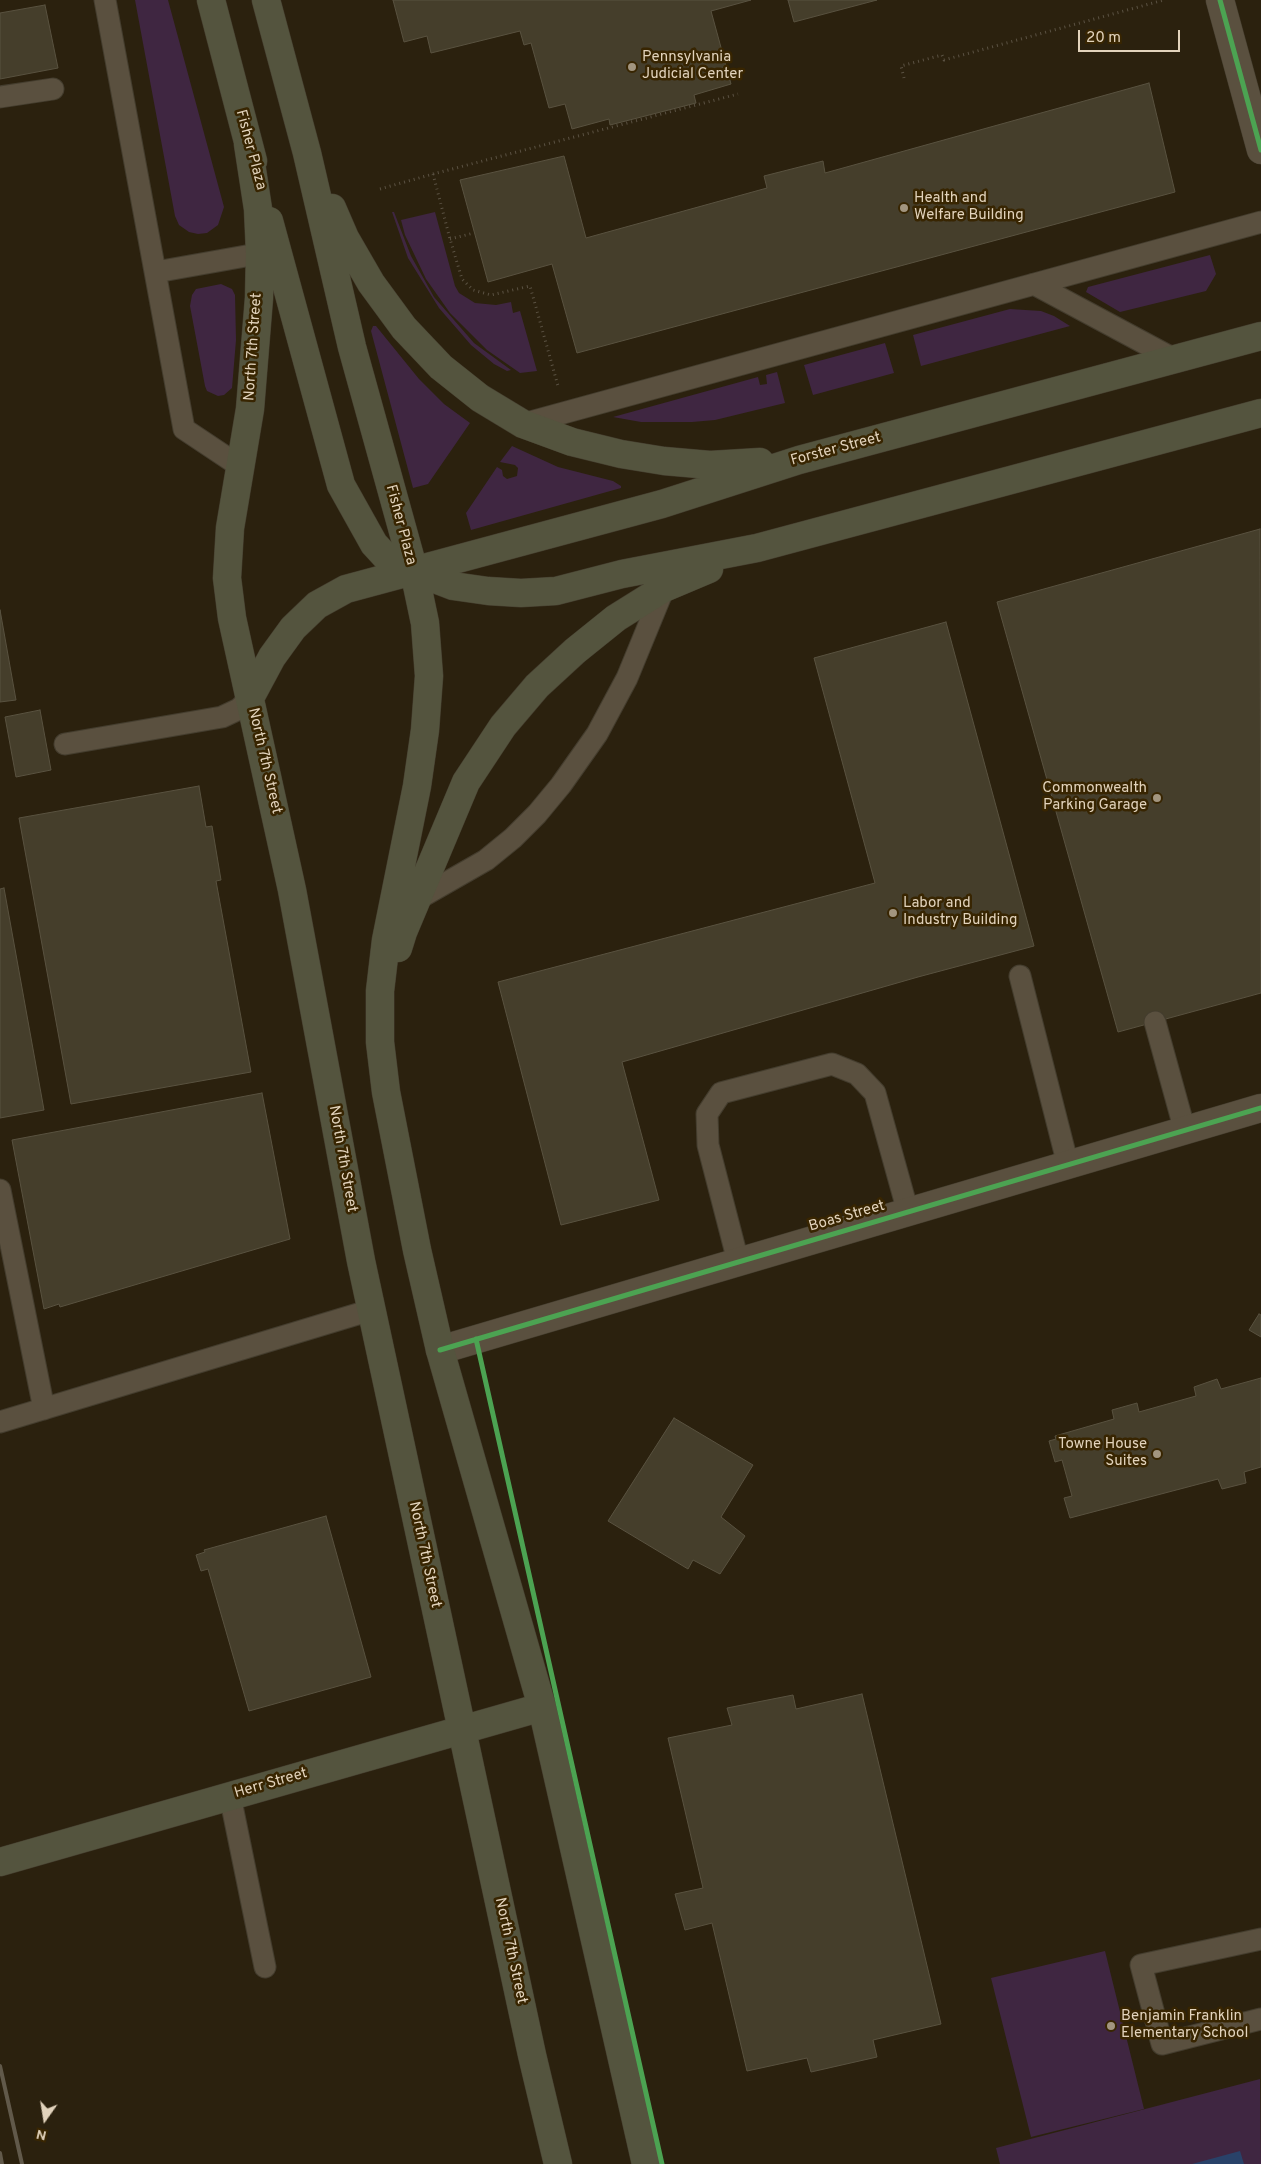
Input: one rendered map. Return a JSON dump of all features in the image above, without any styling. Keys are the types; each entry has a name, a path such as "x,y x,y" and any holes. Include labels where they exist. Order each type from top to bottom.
{"main road":[{"name":"Fisher Plaza","path":"211,0 248,144"},
{"name":"Fisher Plaza","path":"266,0 307,153 352,347 414,571"},
{"name":"North 7th Street","path":"248,144 258,209 268,252 241,467 230,528 227,578 232,618 292,890 371,1310 558,2164"},
{"path":"307,153 345,238 371,283 404,328 441,366 480,398 523,424 572,442 621,454 710,465 799,460"},
{"name":"Fisher Plaza","path":"268,252 341,486 374,544 386,557 414,571"},
{"name":"Forster Street","path":"250,698 272,657 293,628 316,605 346,589 662,504 799,460 1261,336"},
{"path":"414,571 452,584 453,586 496,592 548,591 622,574 757,548 1261,413"},
{"path":"380,1042 389,983 403,932 466,782 503,726 537,686 575,651 616,618 664,588 757,548"},
{"path":"414,571 425,623 429,676 425,730 417,786 386,940 380,991 380,1042 386,1092 416,1250 440,1350 542,1707 646,2164"},
{"name":"Herr Street","path":"0,1862 542,1707"}],"street":[{"path":"1220,0 1261,150"},
{"name":"Boas Street","path":"440,1350 1261,1108"}],"lane":[{"path":"104,0 184,429 241,467"},
{"path":"0,97 53,89"},
{"path":"523,424 1261,222"},
{"path":"156,272 268,252"},
{"path":"1034,284 1174,359"},
{"path":"416,900 486,860 513,838 537,814 561,785 597,734 627,678 664,588"},
{"path":"65,744 222,717 239,709 250,698"},
{"path":"1020,976 1068,1165"},
{"path":"1155,1022 1185,1131"},
{"path":"738,1261 708,1145 707,1114 720,1093 832,1064 857,1074 875,1093 908,1212"},
{"path":"0,1190 44,1409"},
{"path":"0,1422 371,1310"},
{"path":"230,1796 264,1967"},
{"path":"1261,1939 1141,1965 1162,2044 1261,2019"}],"path":[{"path":"904,78 901,66 942,55 944,60 1164,0"},
{"path":"380,189 738,94"},
{"path":"433,174 462,279 473,290 491,295 530,286 558,387"},
{"path":"450,239 474,233"}],"shaded area":[{"path":"135,0 168,0 224,207 218,225 207,233 189,232 179,225 175,216"},
{"path":"392,212 394,212 411,256 434,297 474,343 511,370 507,371 494,364 471,345 439,308 408,258"},
{"path":"435,212 455,286 459,293 475,303 496,305 511,302 513,313 520,311 537,371 520,373 487,350 450,313 426,279 405,235 401,220"},
{"path":"1210,255 1216,274 1206,291 1120,312 1086,292 1088,287"},
{"path":"221,284 232,289 235,295 236,340 232,388 224,395 218,396 207,391 205,386 190,306 192,295 196,289"},
{"path":"1010,309 1041,311 1054,316 1070,326 921,366 913,335"},
{"path":"373,326 376,326 419,379 444,404 470,423 428,484 413,488 371,331"},
{"path":"885,343 894,373 813,395 804,365"},
{"path":"777,372 785,403 715,420 692,422 641,422 613,417 758,377 760,385 767,384 766,375"},
{"path":"512,446 558,467 613,481 621,486 621,488 471,530 466,513 497,467 502,470 503,476 507,479 517,476 518,468 515,465 500,462"},
{"path":"1105,1951 1144,2109 1031,2137 991,1978"},
{"path":"1260,2079 1261,2164 1000,2164 996,2148"}],"water":[{"path":"1240,2151 1244,2164 1192,2164"}],"building":[{"name":"Pennsylvania Judicial Center","path":"393,0 751,0 711,11 731,84 694,95 696,103 610,125 609,119 572,129 565,104 549,108 531,43 524,45 520,31 431,53 427,36 404,42"},
{"path":"788,0 877,0 794,22"},
{"path":"45,5 58,68 0,79 0,13"},
{"name":"Health and Welfare Building","path":"1149,83 1175,192 577,353 552,264 488,282 460,180 564,156 586,238 767,188 764,176 823,161 825,173"},
{"name":"Commonwealth Parking Garage","path":"1260,529 1261,993 1118,1032 997,602"},
{"path":"0,610 16,700 0,702"},
{"name":"Labor and Industry Building","path":"946,622 1034,946 918,977 622,1062 659,1200 561,1225 498,982 875,883 814,658"},
{"path":"40,710 51,770 16,777 5,717"},
{"path":"199,786 206,827 212,826 221,880 216,881 251,1072 71,1104 19,818"},
{"path":"4,888 44,1110 0,1118 0,889"},
{"path":"262,1093 290,1239 60,1307 59,1304 44,1309 12,1140"},
{"path":"1259,1314 1261,1315 1261,1337 1249,1330"},
{"name":"Towne House Suites","path":"1261,1378 1261,1467 1244,1472 1246,1483 1222,1489 1218,1479 1070,1518 1064,1498 1072,1496 1062,1460 1055,1462 1049,1441 1056,1439 1055,1436 1114,1419 1112,1410 1137,1403 1139,1412 1196,1396 1194,1387 1217,1379 1221,1389"},
{"path":"674,1418 753,1465 721,1517 745,1536 720,1574 693,1560 688,1569 608,1521"},
{"path":"326,1516 371,1677 249,1711 208,1569 201,1571 196,1555 205,1552 204,1550"},
{"path":"862,1694 941,2024 873,2040 877,2057 811,2072 807,2058 747,2071 712,1923 685,1930 675,1894 703,1888 668,1738 732,1725 727,1708 793,1695 796,1709"}],"railway":[{"path":"0,2066 22,2164"},
{"path":"0,2153 2,2164"}],"cycle path":[{"path":"1220,0 1261,150"},
{"path":"440,1350 1261,1108"},
{"path":"476,1339 662,2164"}],"place":[{"name":"Pennsylvania Judicial Center","path":"632,67"},
{"name":"Health and Welfare Building","path":"904,208"},
{"name":"Commonwealth Parking Garage","path":"1157,798"},
{"name":"Labor and Industry Building","path":"893,913"},
{"name":"Towne House Suites","path":"1157,1454"},
{"name":"Benjamin Franklin Elementary School","path":"1111,2026"}]}
